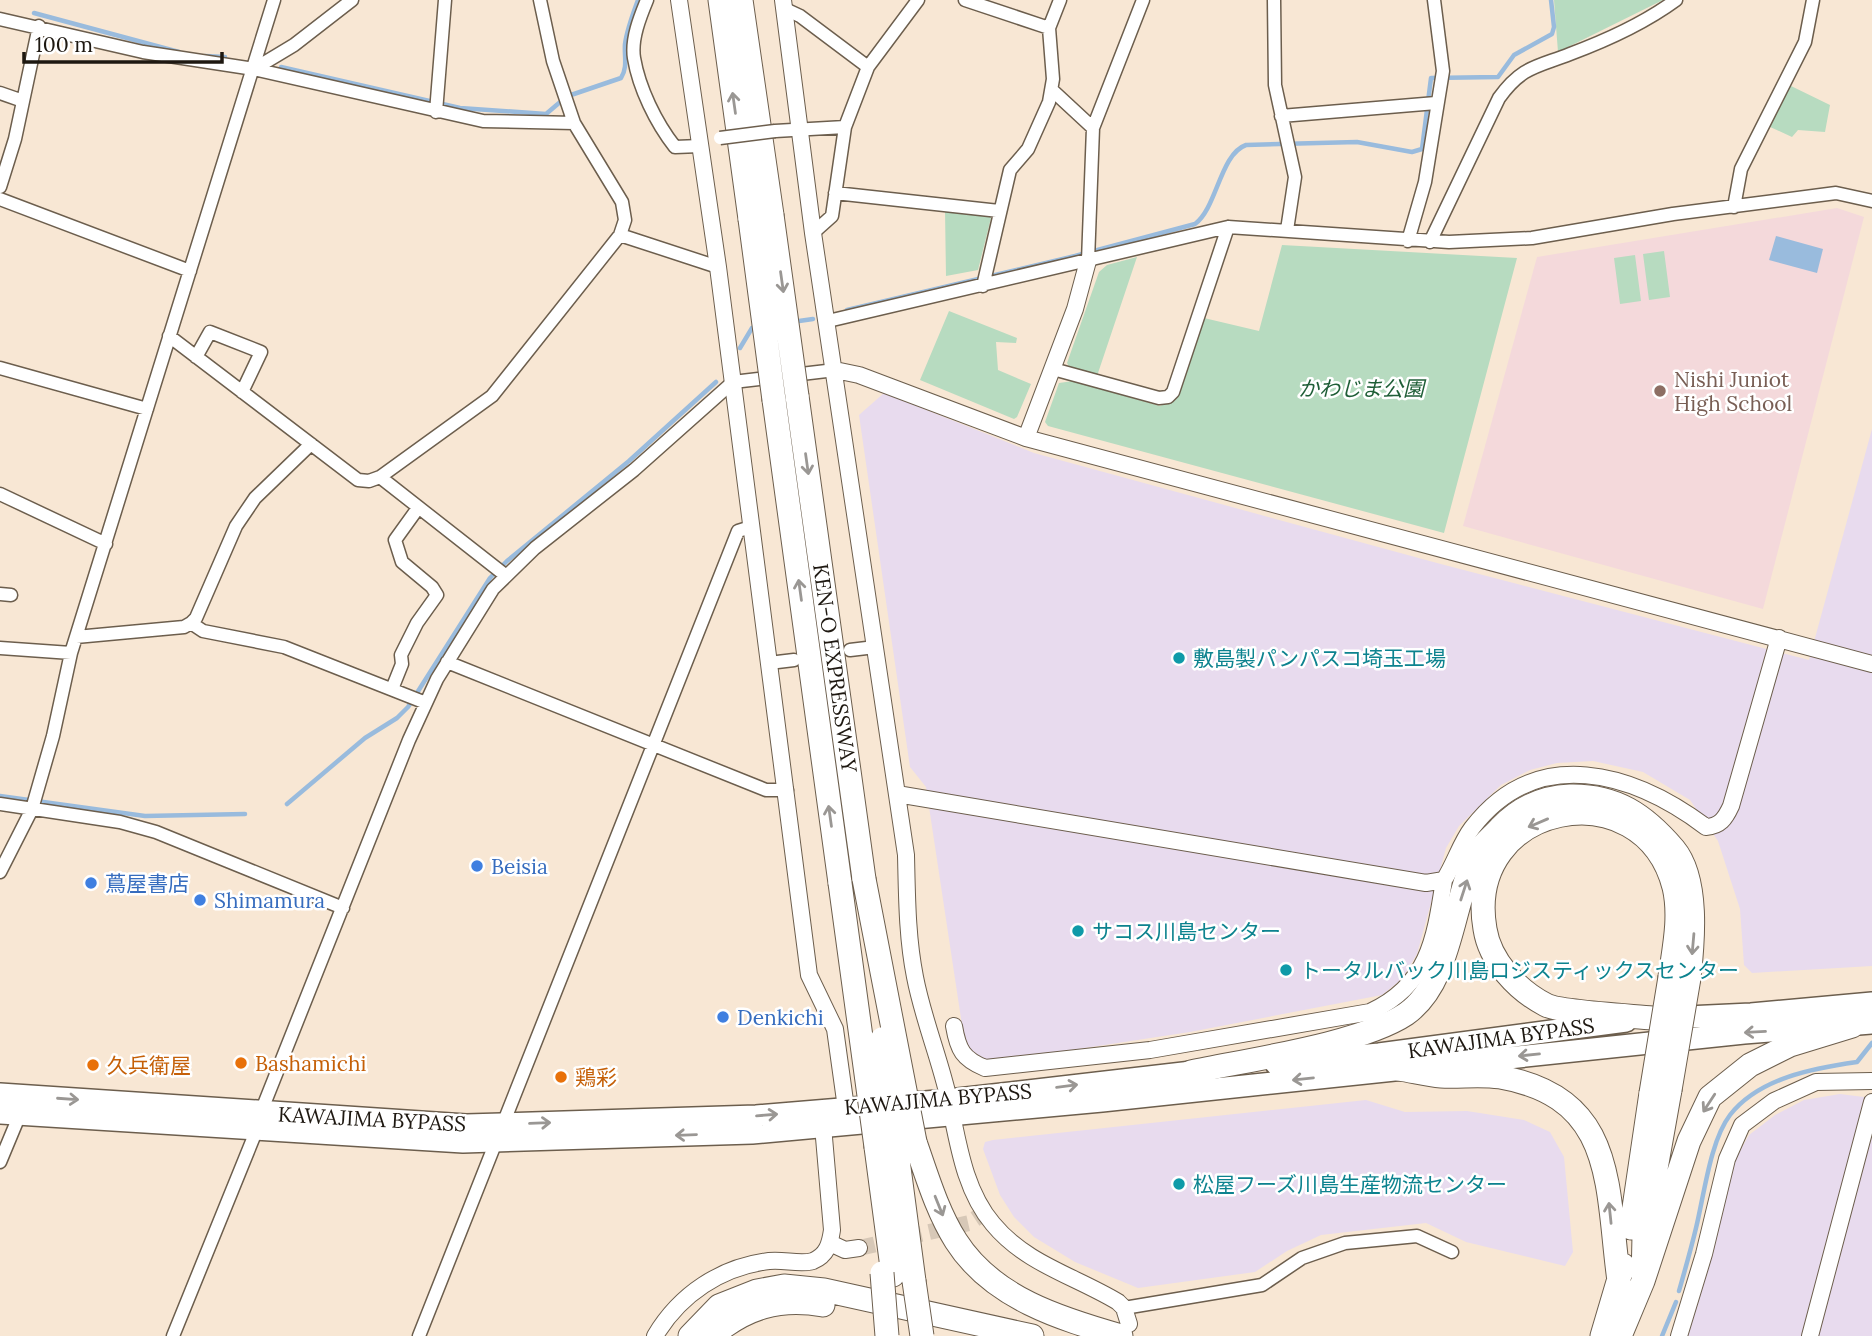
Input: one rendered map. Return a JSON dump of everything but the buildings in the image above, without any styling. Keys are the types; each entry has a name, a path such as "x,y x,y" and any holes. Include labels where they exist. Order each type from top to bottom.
{"highway":[{"name":"KEN-O EXPRESSWAY","path":"720,0 797,396 863,879 888,1145 902,1336"},
{"name":"KEN-O EXPRESSWAY","path":"741,0 774,400 850,960 888,1145"},
{"path":"1191,1072 1356,1035 1405,1014 1421,1000 1434,978 1476,854 1514,814 1550,797 1595,796 1626,806 1656,827 1679,854 1688,885 1694,936 1679,978 1630,1241 1602,1336"},
{"path":"1652,1018 1548,1006 1504,971 1488,944 1482,910 1492,863 1508,842 1527,828 1559,814 1598,814 1622,823 1645,837 1663,861 1674,888 1679,978"},
{"name":"KAWAJIMA BYPASS","path":"502,1132 752,1133 823,1126 1191,1072 1379,1054 1652,1018 1751,1014 1872,1003"},
{"name":"KAWAJIMA BYPASS","path":"0,1094 463,1142 502,1132 846,1108 950,1107 1399,1069 1744,1033 1862,1025"},
{"path":"1620,1336 1643,1281 1689,1141 1710,1097 1750,1065 1790,1045 1862,1025"},
{"path":"1399,1069 1439,1076 1496,1077 1521,1081 1553,1094 1570,1106 1589,1126 1601,1158 1607,1181 1619,1281"},
{"path":"1643,1281 1644,1236 1660,1091"},
{"name":"KAWAJIMA BYPASS","path":"10,1114 259,1121"},
{"path":"887,1336 896,1276 888,1145"},
{"path":"888,1145 978,1268 1033,1307 1063,1320 1125,1330"},
{"name":"KEN-O EXPRESSWAY","path":"896,1276 922,1336"},
{"path":"690,1336 719,1306 757,1291 785,1286 824,1290 1032,1336"},
{"path":"712,1336 751,1309 776,1303 818,1304 970,1336"}],"street":[{"path":"0,872 32,809 53,736 71,653 274,0"},
{"path":"254,69 294,45 352,0"},
{"path":"436,107 445,0"},
{"path":"169,337 358,480 369,481 380,477 492,396 620,235 625,220 622,202 574,123 553,61 540,0"},
{"path":"647,0 635,33 634,57 644,90 664,133 674,147 799,128 845,127"},
{"path":"679,0 718,267 809,975 835,1029 846,1108"},
{"path":"813,233 832,216 845,127 868,67 918,0"},
{"path":"965,0 1049,28"},
{"path":"984,279 1010,170 1028,149 1052,90 1049,28 1060,0"},
{"path":"1026,438 1075,309 1088,261 1093,128 1143,0"},
{"path":"1274,0 1275,85 1295,177 1287,230"},
{"path":"1408,241 1426,182 1443,71 1434,0"},
{"path":"1430,242 1499,98 1512,79 1527,68 1571,54 1676,0"},
{"path":"1734,206 1741,169 1805,42 1814,0"},
{"path":"784,5 868,67"},
{"path":"784,5 813,233 906,855 910,942 915,978 972,1191 981,1215 1018,1250 1044,1267 1104,1294 1124,1308 1262,1285 1302,1258 1345,1244 1417,1236 1452,1252"},
{"path":"0,19 143,52 254,69 436,107 483,121 574,123"},
{"path":"0,187 6,144 23,101 39,26"},
{"path":"1052,90 1093,128"},
{"path":"0,93 23,101"},
{"path":"1282,116 1436,103"},
{"path":"835,192 999,211"},
{"path":"828,321 984,279 1088,261 1228,226 1430,242 1532,238 1836,192 1872,201"},
{"path":"0,199 190,271"},
{"path":"1053,369 1159,398 1168,397 1173,392 1228,226"},
{"path":"620,235 718,267"},
{"path":"196,357 210,332 261,352 242,392"},
{"path":"0,368 147,410"},
{"path":"173,1336 426,703 447,662 505,575 634,470 733,382 835,370 859,375 1026,438 1872,664"},
{"path":"76,637 184,627 191,623 196,618 236,526 255,498 311,444"},
{"path":"380,477 505,575"},
{"path":"0,494 106,544"},
{"path":"392,689 402,664 401,654 416,623 437,596 432,587 402,562 395,540 418,508"},
{"path":"419,1336 738,531 751,527"},
{"path":"191,623 203,631 284,647 426,703"},
{"path":"954,1026 961,1053 968,1061 985,1068 1150,1050 1370,1012 1385,1005 1412,984 1422,969 1438,914 1444,880 1473,827 1509,793 1556,776 1594,774 1618,779 1673,804 1706,827 1716,826 1724,819 1731,806 1779,638"},
{"path":"850,650 874,647"},
{"path":"0,648 71,653"},
{"path":"769,663 794,660"},
{"path":"447,662 766,790 786,790"},
{"path":"897,794 1426,883 1444,880"},
{"path":"0,804 120,822 156,832 343,908"},
{"path":"1679,1336 1704,1254 1727,1158 1742,1125 1774,1101 1816,1082 1872,1081"},
{"path":"1810,1336 1872,1102"},
{"path":"0,1162 10,1114"},
{"path":"655,1336 666,1318 691,1293 715,1278 741,1267 770,1261 811,1261 823,1255 831,1243 823,1126"},
{"path":"831,1243 845,1250 859,1248"},
{"path":"1124,1308 1125,1330"}],"shaded area":[{"name":"Nishi Juniot High School","path":"1837,208 1864,217 1763,609 1463,526 1537,257"},
{"path":"884,393 1034,453 1437,563 1809,660 1872,429 1872,966 1752,973 1744,965 1740,909 1718,841 1690,800 1643,772 1593,761 1557,763 1530,770 1501,785 1459,826 1446,848 1417,954 1402,979 1382,995 1190,1032 993,1062 977,1059 968,1051 962,1025 926,787 910,767 859,415"},
{"path":"1840,1094 1872,1098 1872,1336 1686,1336 1736,1158 1749,1135 1775,1115 1804,1100"},
{"path":"1366,1100 1405,1112 1467,1111 1524,1120 1550,1132 1564,1157 1573,1252 1565,1266 1466,1242 1426,1223 1321,1235 1287,1251 1255,1272 1138,1288 1075,1262 1034,1237 1014,1217 1000,1195 983,1149 985,1142 993,1140"}],"green space":[{"path":"1554,0 1663,0 1558,52"},
{"path":"1789,85 1830,105 1825,132 1798,130 1792,137 1768,126"},
{"path":"945,210 989,215 991,218 978,270 946,276"},
{"name":"かわじま公園","path":"1282,245 1517,258 1444,533 1048,426 1045,422 1059,383 1073,381 1160,406 1177,398 1204,318 1259,331"},
{"path":"1664,251 1670,297 1649,300 1643,254"},
{"path":"1635,255 1641,301 1620,304 1614,258"},
{"path":"1137,257 1097,376 1070,368 1067,363 1099,272 1107,265"},
{"path":"949,311 1017,338 1016,343 996,342 998,370 1031,384 1014,419 920,380"}],"water":[{"path":"1776,236 1823,249 1817,273 1769,260"}],"waterway":[{"path":"571,95 621,78 625,66 626,38 638,0"},
{"path":"847,310 1075,256 1195,224 1209,206 1230,159 1237,150 1246,145 1357,142 1412,152 1422,149 1431,78 1498,77 1514,55 1552,34 1554,27 1551,0"},
{"path":"34,13 179,52"},
{"path":"205,56 225,57"},
{"path":"281,67 460,108 546,114 559,103"},
{"path":"792,322 813,319"},
{"path":"740,348 752,328 756,327"},
{"path":"287,804 365,738 397,718 408,707 490,578 507,561 629,461 716,382"},
{"path":"0,796 145,816 245,814"},
{"path":"1679,1291 1708,1169 1717,1139 1730,1115 1756,1092 1788,1077 1857,1062 1872,1043"},
{"path":"1662,1336 1676,1302"}],"tunnel":[{"path":"859,1248 969,1223 978,1217"}],"place":[{"name":"Nishi Juniot High School","path":"1660,391"},
{"name":"敷島製パンパスコ埼玉工場","path":"1179,658"},
{"name":"Beisia","path":"477,866"},
{"name":"蔦屋書店","path":"91,883"},
{"name":"Shimamura","path":"200,900"},
{"name":"サコス川島センター","path":"1078,931"},
{"name":"トータルバック川島ロジスティックスセンター","path":"1286,970"},
{"name":"Denkichi","path":"723,1017"},
{"name":"Bashamichi","path":"241,1063"},
{"name":"久兵衛屋","path":"93,1065"},
{"name":"鶏彩","path":"561,1077"},
{"name":"松屋フーズ川島生産物流センター","path":"1179,1184"}]}
